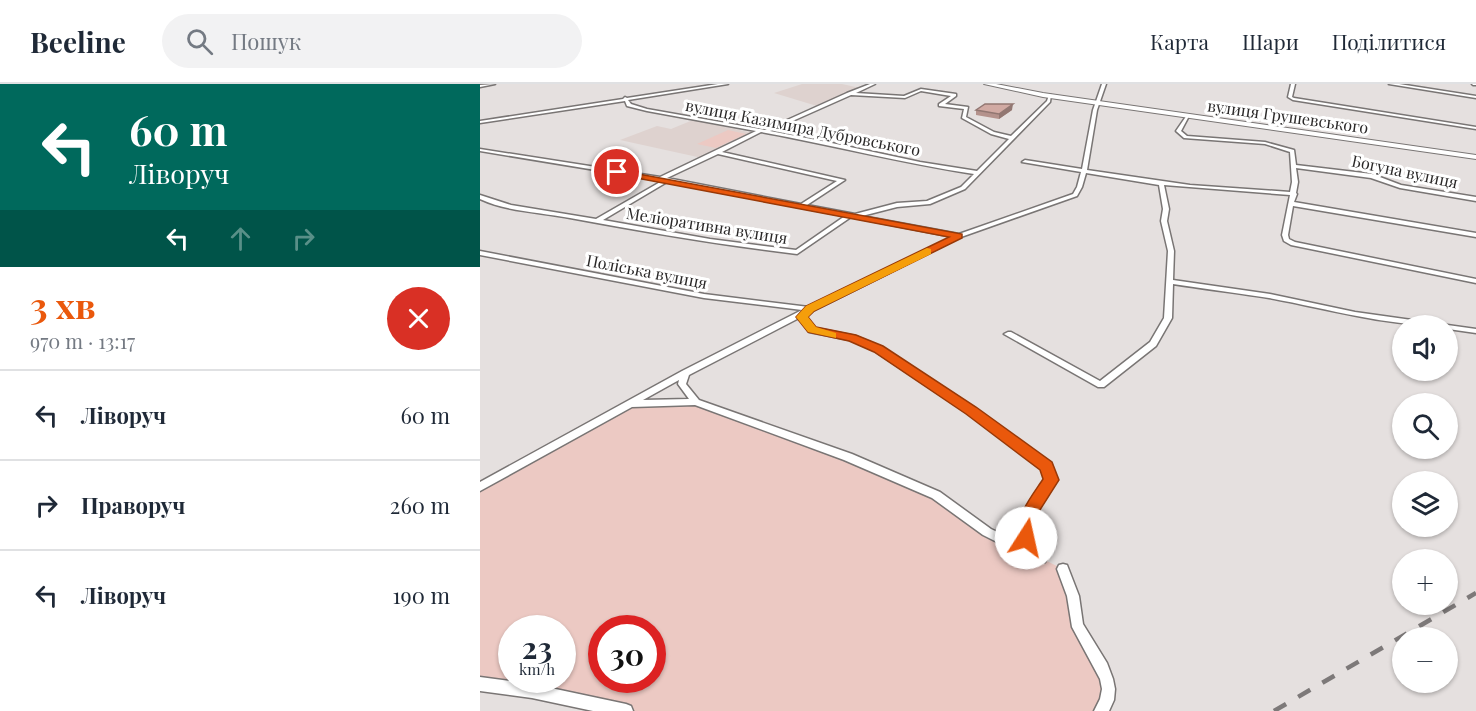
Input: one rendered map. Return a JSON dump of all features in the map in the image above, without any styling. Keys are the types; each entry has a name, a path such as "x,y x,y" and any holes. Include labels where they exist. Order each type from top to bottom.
{"main road":[{"name":"вулиця Грушевського","path":"987,84 1052,98 1095,102 1476,157"}],"street":[{"path":"480,86 493,84"},
{"path":"668,91 693,84"},
{"path":"480,122 668,91 726,84"},
{"path":"766,131 873,84"},
{"path":"480,486 685,373 959,236 1070,198 1079,191 1095,102 1104,84"},
{"path":"1293,84 1290,97 1293,99 1476,128"},
{"path":"1391,84 1476,97"},
{"path":"848,94 905,97 921,90 955,95 941,105 966,108 964,117 978,128 1012,138"},
{"path":"1469,96 1476,102"},
{"name":"вулиця Казимира Дубровського","path":"625,98 629,105 920,164 979,173"},
{"path":"853,216 897,205 937,201 963,188 1052,98"},
{"path":"1187,116 1179,131 1180,134 1193,139 1278,146 1292,151 1293,204 1285,235 1286,240 1293,244 1476,281"},
{"path":"597,221 663,180 759,132"},
{"path":"481,150 663,180 959,236"},
{"path":"717,152 842,180 802,206"},
{"path":"1025,162 1084,169 1099,174 1161,183 1293,194"},
{"name":"Богуна вулиця","path":"1294,165 1372,176 1400,186 1476,199"},
{"path":"1008,334 1101,385 1145,351 1163,331 1168,318 1172,282 1171,251 1164,221 1166,209 1161,183"},
{"name":"Меліоративна вулиця","path":"480,197 597,221 747,247 797,252 853,216"},
{"path":"1293,204 1476,235"},
{"name":"Поліська вулиця","path":"480,253 704,296 810,309"},
{"path":"1172,282 1270,296 1355,314 1392,319"},
{"path":"626,406 696,402 848,457 936,495 987,532 1041,558 1026,538 1027,526 1036,501 1051,480 1047,466 971,411 878,349 852,338 812,330 802,317 810,309"},
{"path":"1458,329 1476,332"},
{"path":"685,373 682,384 696,402"},
{"path":"1063,569 1074,601 1078,628 1099,657 1106,680 1107,702 1101,711"},
{"path":"480,684 532,691 627,711"}],"shaded area":[{"path":"802,84 842,84 860,88 817,106 774,93"},
{"path":"693,120 753,133 702,158 620,140 657,126 671,129"},
{"path":"728,130 746,134 716,148 697,144"},
{"path":"696,402 936,495 987,532 1063,569 1074,615 1106,680 1101,711 627,711 529,693 576,693 576,615 498,615 498,687 480,684 480,487 626,406"}],"building":[{"path":"985,104 1013,104 999,114 976,110"}],"railway":[{"path":"1274,711 1476,593"}],"slow traffic":[{"path":"832,335 812,330 805,324 802,317 810,309 927,251"}],"route":[{"path":"617,172 959,236 810,309 802,317 805,324 812,330 863,341 878,349 1036,456 1047,466 1051,473 1049,487 1030,511 1026,538"}]}
